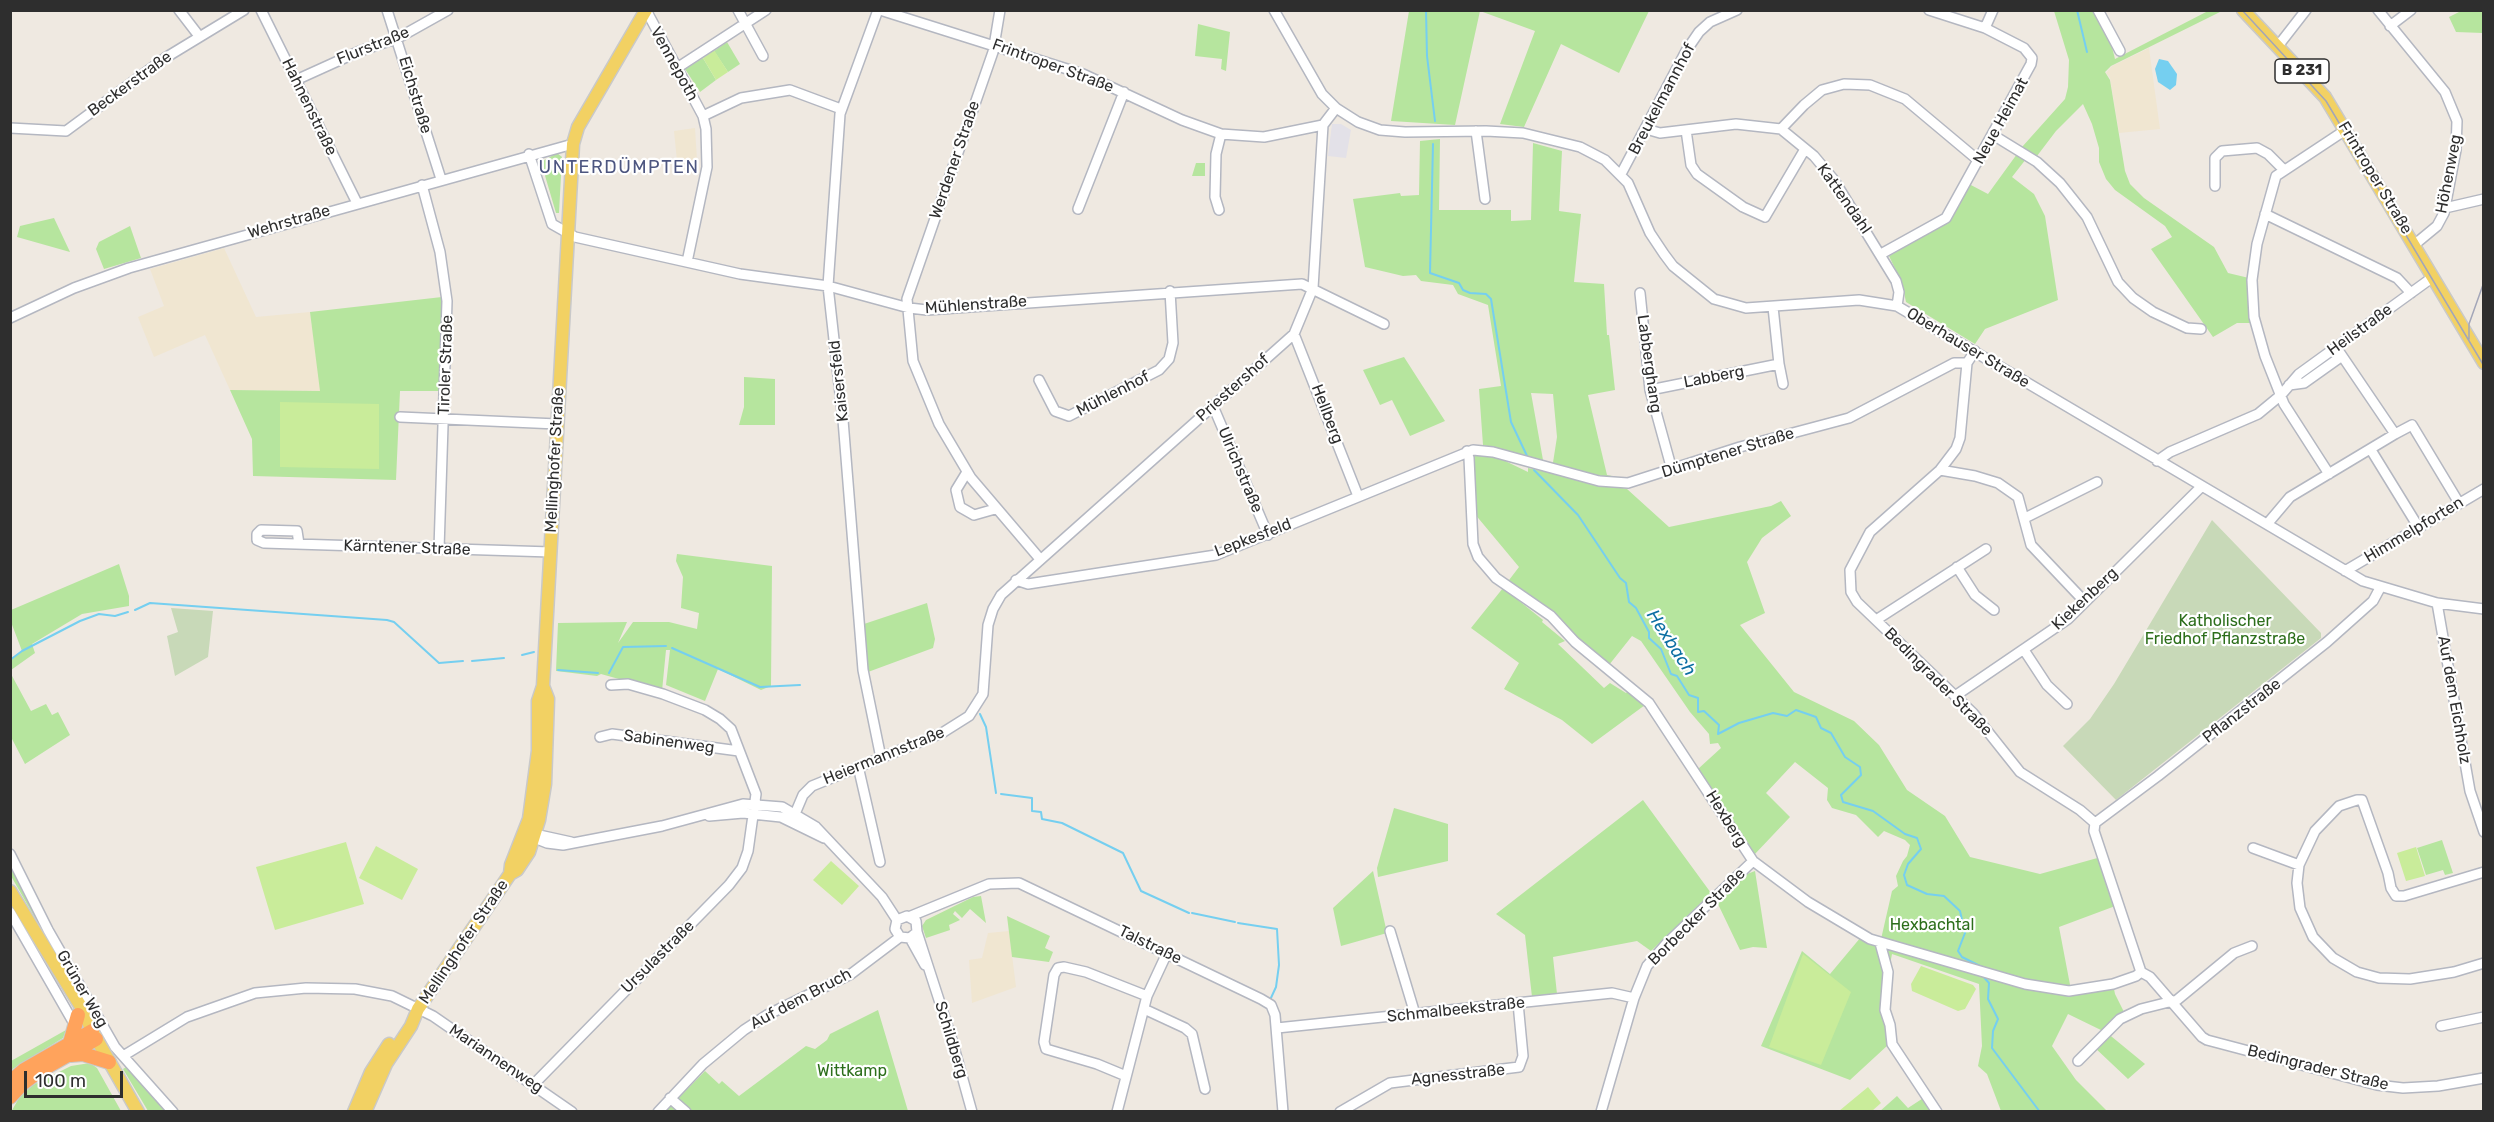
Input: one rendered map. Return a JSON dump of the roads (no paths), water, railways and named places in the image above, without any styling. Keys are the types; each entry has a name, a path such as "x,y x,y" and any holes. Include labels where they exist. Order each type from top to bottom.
{"highway":[{"path":"70,1049 75,1018"},
{"path":"10,1097 38,1072 94,1035"},
{"path":"10,1082 24,1070 70,1049 83,1054 116,1059"}],"main road":[{"name":"Mellinghofer Straße","path":"365,1112 386,1064 411,1026 418,1009 510,874 526,857 543,801 548,699 543,686 573,144 578,127 646,10"},
{"name":"Frintroper Straße","path":"2243,10 2325,97 2347,129 2484,363"},
{"path":"10,891 63,981 83,1010 94,1035"},
{"path":"63,981 75,1018 116,1059 138,1112"},
{"name":"Mellinghofer Straße","path":"354,1112 375,1065 405,1021 418,1009"}],"street":[{"path":"179,10 199,36"},
{"name":"Beckerstraße","path":"10,128 66,132 151,68 244,10"},
{"name":"Hahnenstraße","path":"261,10 357,203"},
{"name":"Eichstraße","path":"387,10 398,38 441,179"},
{"name":"Flurstraße","path":"296,80 360,51 398,38 448,10"},
{"name":"Vennepoth","path":"646,10 703,116 708,161 687,262"},
{"path":"738,10 764,56"},
{"path":"677,68 766,10"},
{"name":"Frintroper Straße","path":"879,10 1083,74 1182,120 1221,134 1264,137 1323,125"},
{"name":"Kaisersfeld","path":"879,10 841,109 828,286 844,429 863,670 881,758"},
{"name":"Werdener Straße","path":"1000,10 993,44 908,296 912,357 916,373 939,424 967,472 995,509 1040,559"},
{"name":"Oberhauser Straße","path":"1274,10 1322,94 1336,108 1358,122 1380,129 1405,132 1476,131 1525,134 1580,147 1605,160 1628,183 1650,233 1673,266 1714,299 1732,305 1773,307 1859,300 1897,306 2157,461 2268,523 2345,571 2380,588 2437,603 2484,609"},
{"name":"Breukelmannhof","path":"1621,174 1686,51 1699,32 1710,22 1737,10"},
{"name":"Neue Heimat","path":"1881,255 1943,221 2030,69 2032,58 2024,48 1985,28 1929,10"},
{"path":"1985,28 1993,10"},
{"path":"2098,10 2120,51"},
{"path":"2278,46 2306,10"},
{"name":"Höhenweg","path":"2378,10 2445,92 2456,116 2457,141 2445,208 2437,226 2414,245"},
{"path":"2390,26 2411,10"},
{"path":"1646,129 1660,133 1736,124 1782,129 1803,105 1822,90 1844,84 1870,85 1905,99 1979,161"},
{"name":"Vennepoth","path":"703,116 741,98 790,90 841,109"},
{"path":"1078,209 1124,92"},
{"path":"1323,125 1336,108"},
{"name":"Priestershof","path":"998,599 1016,580 1294,334 1313,288 1323,125"},
{"name":"Kattendahl","path":"1782,129 1805,149 1834,180 1881,255 1898,287 1897,306"},
{"path":"2329,474 2281,395 2261,345 2253,306 2254,257 2275,179 2283,170 2347,129"},
{"path":"1686,130 1691,165 1697,174 1743,207 1765,217 1805,149"},
{"path":"1476,131 1485,199"},
{"path":"1219,210 1215,197 1216,154 1221,134"},
{"path":"1993,135 2037,162 2060,183 2087,217 2118,282 2133,298 2153,312 2187,328 2201,329"},
{"name":"Wehrstraße","path":"10,318 45,300 109,274 529,154 573,144"},
{"path":"2215,186 2215,158 2222,151 2257,148 2268,154 2283,170"},
{"path":"529,154 552,224 567,233"},
{"name":"Tiroler Straße","path":"422,185 440,252 447,292 439,549"},
{"path":"2445,208 2484,199"},
{"path":"2265,214 2397,278 2411,293"},
{"name":"Mühlenstraße","path":"567,233 740,274 828,286 909,308 927,310 1170,291 1298,284 1313,288 1384,324"},
{"name":"Heilstraße","path":"2157,461 2170,452 2258,414 2336,347 2433,277"},
{"name":"Mühlenhof","path":"1039,381 1055,411 1069,416 1159,370 1169,359 1173,343 1170,291"},
{"name":"Labberghang","path":"1640,293 1650,390 1672,470"},
{"path":"1773,307 1783,384"},
{"name":"Hellberg","path":"1294,334 1358,496"},
{"path":"2336,347 2395,435"},
{"name":"Bedingrader Straße","path":"1975,351 1967,363 1960,438 1956,448 1940,470 1870,532 1850,570 1851,592 1857,602 1973,713 2020,772 2080,810 2095,823 2094,831 2141,972 2151,976 2204,1039 2367,1083 2412,1088 2484,1078"},
{"name":"Heilstraße","path":"2289,385 2304,383 2342,356"},
{"name":"Dümptener Straße","path":"1479,449 1545,468 1613,483 1628,483 1740,447 1849,418 1954,363 1967,363"},
{"name":"Labberg","path":"1650,390 1779,364"},
{"name":"Ulrichstraße","path":"1213,406 1268,535"},
{"path":"400,417 557,424"},
{"path":"2268,523 2290,497 2412,425 2459,503"},
{"name":"Lepkesfeld","path":"1016,580 1028,584 1216,555 1467,451 1479,449"},
{"path":"2371,450 2419,528"},
{"name":"Hexberg","path":"1467,451 1473,544 1478,557 1496,578 1551,616 1575,642 1649,703 1753,861 1817,908 1860,935 2035,987 2069,991 2113,984 2141,972"},
{"path":"1940,470 1975,476 1998,483 2018,497 2031,545 2085,602"},
{"path":"967,472 956,490 960,507 974,515 995,509"},
{"path":"2025,518 2097,482"},
{"name":"Kiekenberg","path":"1955,696 2068,620 2202,486"},
{"name":"Himmelpforten","path":"2345,571 2484,489"},
{"name":"Kärntener Straße","path":"299,544 297,531 261,530 256,538 264,543 550,552"},
{"path":"1876,620 1986,549"},
{"path":"1957,567 1975,595 1994,610"},
{"name":"Pflanzstraße","path":"2095,823 2327,642 2373,601 2380,588"},
{"name":"Heiermannstraße","path":"793,817 803,795 812,786 956,726 976,707 985,681 988,625 998,599"},
{"name":"Auf dem Eichholz","path":"2437,603 2470,791 2484,832"},
{"path":"2024,650 2047,685 2067,704"},
{"path":"531,835 562,845 754,808 754,786 730,729 720,719 705,710 663,694 628,684 611,685"},
{"name":"Sabinenweg","path":"600,737 612,734 739,751"},
{"path":"858,766 880,862"},
{"path":"2484,873 2404,896 2396,896 2391,888 2362,800 2350,801 2326,817 2311,837 2299,865 2298,893 2307,927 2319,945 2342,965 2367,976 2402,980 2454,972 2484,963"},
{"name":"Schildberg","path":"754,808 793,817 816,827 906,926 928,969 952,1037 972,1112"},
{"name":"Ursulastraße","path":"533,1085 737,876 748,851 754,808"},
{"path":"2253,848 2299,865"},
{"name":"Grüner Weg","path":"10,854 116,1059 173,1112"},
{"name":"Borbecker Straße","path":"1600,1112 1634,998 1651,960 1753,861"},
{"name":"Talstraße","path":"906,926 928,911 989,884 1019,883 1265,1001 1275,1014 1283,1112"},
{"path":"10,912 75,1018"},
{"name":"Auf dem Bruch","path":"658,1112 703,1064 744,1030 767,1014 850,974 906,926"},
{"path":"1390,931 1415,1014"},
{"path":"1880,942 1888,972 1885,1010 1890,1025 1892,1044 1937,1112"},
{"path":"2078,1060 2120,1019 2140,1009 2179,998 2234,953 2252,946"},
{"path":"1117,1112 1147,996 1167,953"},
{"path":"1126,1076 1097,1064 1046,1049 1044,1042 1054,975 1058,968 1064,967 1086,972 1147,996"},
{"name":"Mariannenweg","path":"116,1059 187,1017 255,993 306,988 355,989 381,993 418,1009 572,1112"},
{"name":"Schmalbeekstraße","path":"1276,1028 1612,993 1634,998"},
{"name":"Agnesstraße","path":"1340,1112 1390,1083 1519,1067 1523,1056 1518,1003"},
{"path":"1144,1009 1185,1028 1192,1034 1196,1043 1200,1077 1205,1089"},
{"path":"2441,1026 2484,1017"},
{"path":"670,1098 686,1112"}],"water":[{"path":"2159,59 2168,61 2177,74 2176,85 2170,90 2158,82 2155,69"}],"waterway":[{"path":"1426,10 1427,56 1435,121"},
{"path":"2077,10 2087,52"},
{"path":"1433,144 1430,273 1459,283 1463,290 1470,293 1486,294 1491,299 1511,422 1528,458"},
{"name":"Hexbach","path":"1534,470 1578,515 1620,578 1626,583 1629,602 1636,608 1649,632 1649,638 1661,649 1671,674 1677,676 1689,695 1698,698 1698,712 1704,711 1719,725 1718,734 1739,723 1773,713 1787,716 1796,710 1816,717 1821,728 1831,733 1845,757 1860,767 1861,775 1841,795 1843,802 1873,811 1905,834 1917,838 1921,849 1908,864 1904,875 1907,885 1927,894 1944,896 1960,911 1965,933 1958,951 1962,957 1982,967"},
{"path":"135,610 150,603 387,620 394,622 439,663 463,661"},
{"path":"10,660 22,651 80,621 99,614 115,616 128,612"},
{"path":"609,673 623,647 666,646"},
{"path":"672,648 760,687 800,685"},
{"path":"522,655 534,652"},
{"path":"472,661 504,658"},
{"path":"558,670 598,673"},
{"path":"980,714 986,727 996,793"},
{"path":"1001,794 1032,798 1032,811 1041,812 1042,819 1062,823 1123,853 1141,891 1189,913"},
{"path":"1192,913 1235,922"},
{"path":"1238,923 1277,929 1279,965 1276,987 1270,1000"},
{"name":"Hexbach","path":"1982,975 1989,983 1988,999 1998,1019 1993,1031 1992,1048 2040,1112"}],"tram line":[{"path":"2242,10 2326,101 2484,366"},
{"path":"2469,339 2469,324 2484,282"}],"district":[{"name":"UNTERDÜMPTEN","path":"619,168"}],"park label":[{"name":"Katholischer Friedhof Pflanzstraße","path":"2225,630"},
{"name":"Hexbachtal","path":"1932,925"},
{"name":"Wittkamp","path":"852,1071"}]}
